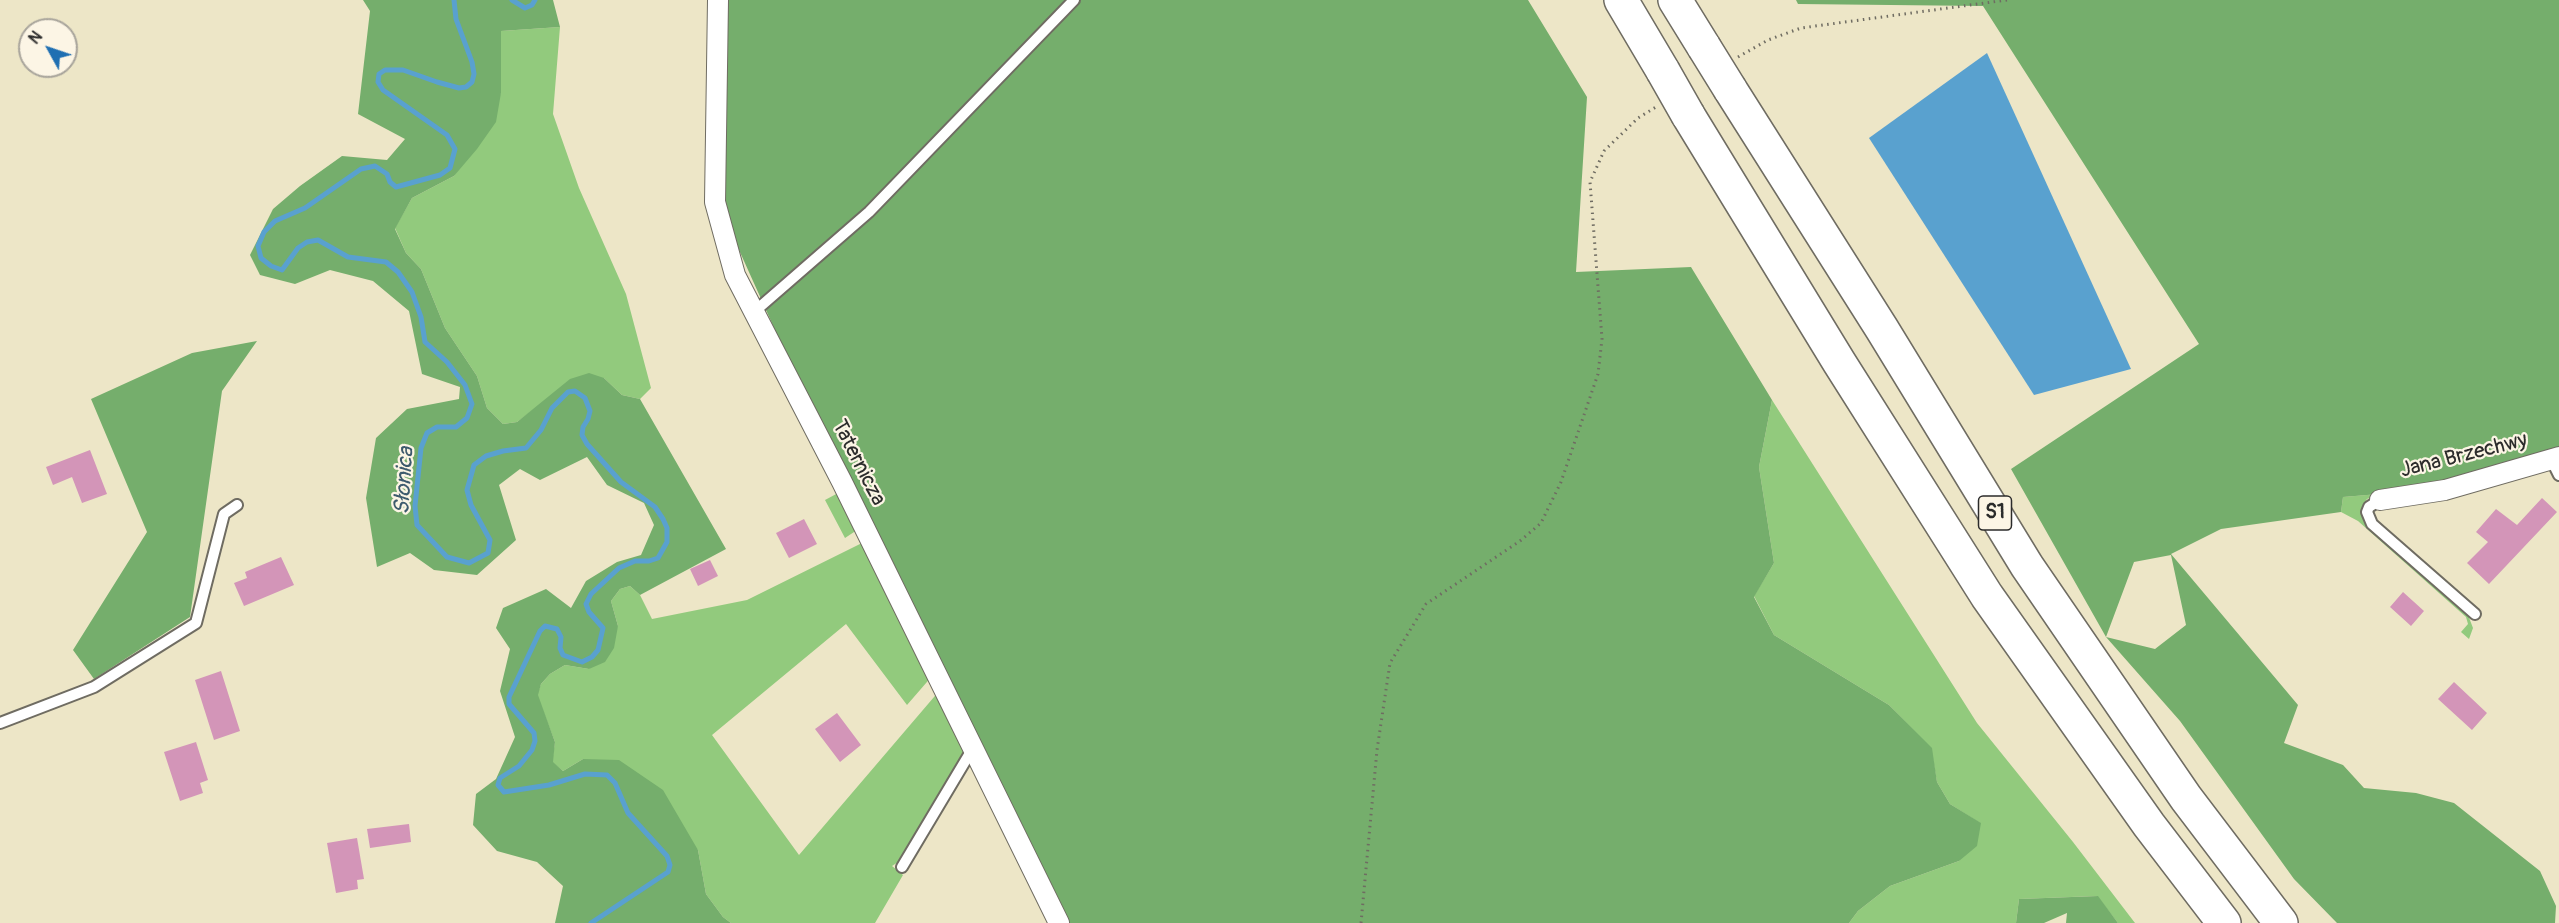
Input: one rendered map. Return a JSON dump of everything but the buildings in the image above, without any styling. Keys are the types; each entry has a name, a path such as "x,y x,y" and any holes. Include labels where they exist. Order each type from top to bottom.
{"highway":[{"name":"S1","path":"1621,0 1688,115 1839,362 1987,596 2149,825 2224,923"},
{"name":"S1","path":"1674,0 1882,329 2027,566 2186,798 2281,923"}],"street":[{"name":"Taternicza","path":"718,0 715,202 735,275 1059,923"},
{"name":"Jana Brzechwy","path":"2380,500 2445,490 2556,463"}],"lane":[{"path":"754,312 869,212 1074,0"},
{"path":"2380,500 2369,507 2367,512 2372,524 2475,614"},
{"path":"0,723 94,687 196,623 224,514 237,505"},
{"path":"902,867 973,748"}],"path":[{"path":"1361,923 1377,750 1390,663 1426,604 1520,542 1541,523 1561,482 1573,448"}],"green space":[{"path":"363,0 553,0 560,27 501,31 501,93 496,122 454,176 412,198 395,229 406,253 421,269 445,328 477,376 487,408 503,424 517,422 570,379 589,373 604,378 622,395 640,399 726,549 640,595 630,586 620,589 611,601 618,626 614,648 605,662 589,669 565,665 550,674 541,684 538,695 555,742 553,762 563,771 583,759 619,760 663,790 698,850 706,894 723,917 731,923 555,923 563,886 537,862 497,851 473,825 476,794 496,779 515,737 500,691 510,649 496,628 503,608 546,589 571,608 586,581 617,562 641,555 654,525 644,503 607,485 587,457 540,480 520,469 499,485 516,540 477,575 434,570 410,553 377,567 366,498 376,438 407,409 459,399 460,387 422,374 409,311 373,281 330,270 295,284 260,275 250,255 273,209 300,186 342,156 387,160 405,139 358,114 370,11"},
{"path":"721,0 1528,0 1587,97 1576,272 1691,267 1772,400 1759,467 1774,563 1754,597 1774,635 1889,705 1932,748 1937,782 1950,804 1981,823 1977,846 1959,861 1890,886 1858,911 1849,923 1064,923 843,481 717,201"},
{"path":"1796,0 2559,0 2559,451 2479,476 2379,494 2343,497 2341,512 2221,529 2171,554 2298,705 2284,743 2343,765 2364,788 2416,793 2454,803 2540,871 2556,906 2555,923 2337,923 2294,879 2180,721 2106,637 2011,469 2199,344 1983,6 1798,4","holes":["2171,555 2186,625 2155,649 2106,637 2134,562"]},
{"path":"560,27 553,114 579,188 626,294 651,388 640,399 622,395 604,378 541,404 517,422 503,424 487,408 477,376 445,328 421,269 406,253 395,228 412,198 454,176 501,93 501,31"},
{"path":"257,341 222,391 190,617 94,679 73,650 147,532 91,399 192,353"},
{"path":"1772,400 1977,723 2135,923 2118,923 2097,896 2019,899 2016,923 1849,923 1858,911 1890,886 1959,861 1980,823 1950,804 1937,782 1931,748 1889,705 1774,635 1754,596 1774,563 1759,467"},
{"path":"840,492 857,526 854,532 845,538 825,500"},
{"path":"2379,494 2367,499 2363,505 2361,512 2364,520 2468,615 2473,628 2469,639 2461,632 2468,624 2466,617 2358,521 2341,512 2343,497"},
{"path":"862,543 933,675 907,705 846,624 712,735 799,855 940,690 968,748 901,860 892,866 903,875 875,923 731,923 723,917 706,894 698,850 583,759 563,771 552,762 555,742 537,695 541,684 550,674 565,665 589,669 618,626 611,601 620,589 630,586 640,595 652,619 747,600"},
{"path":"2098,896 2118,923 2066,923 2067,913 2044,923 2016,923 2019,899"}],"water":[{"path":"1987,53 2131,369 2034,395 1869,138"}],"waterway":[{"name":"Słonica","path":"454,0 456,19 472,62 474,74 472,82 466,87 459,88 403,70 385,70 379,74 378,82 383,90 447,135 455,149 450,168 440,175 396,187 390,182 387,174 375,166 361,169 305,208 275,221 264,232 258,246 261,258 271,266 282,270 298,248 307,242 318,240 348,257 386,262 398,272 412,292 421,317 425,342 447,362 465,385 472,404 467,418 456,427 437,427 427,433 421,448 415,506 417,525 447,557 469,563 488,553 490,540 471,505 467,490 474,465 486,456 526,448 541,430 552,408 568,392 575,391 585,398 590,411 582,435 587,444 621,482 655,507 663,519 667,528 667,542 658,558 649,561 635,561 619,568 591,594 586,604 589,612 603,628 598,650 592,657 582,662 563,655 560,648 561,637 557,629 545,626 540,631 509,697 509,704 534,733 535,741 532,750 519,766 500,778 498,785 504,792 549,785 585,774 607,775 615,783 628,813 667,856 670,865 668,872 591,923"},
{"name":"Słonica","path":"512,0 525,8 532,5 535,0"}]}
